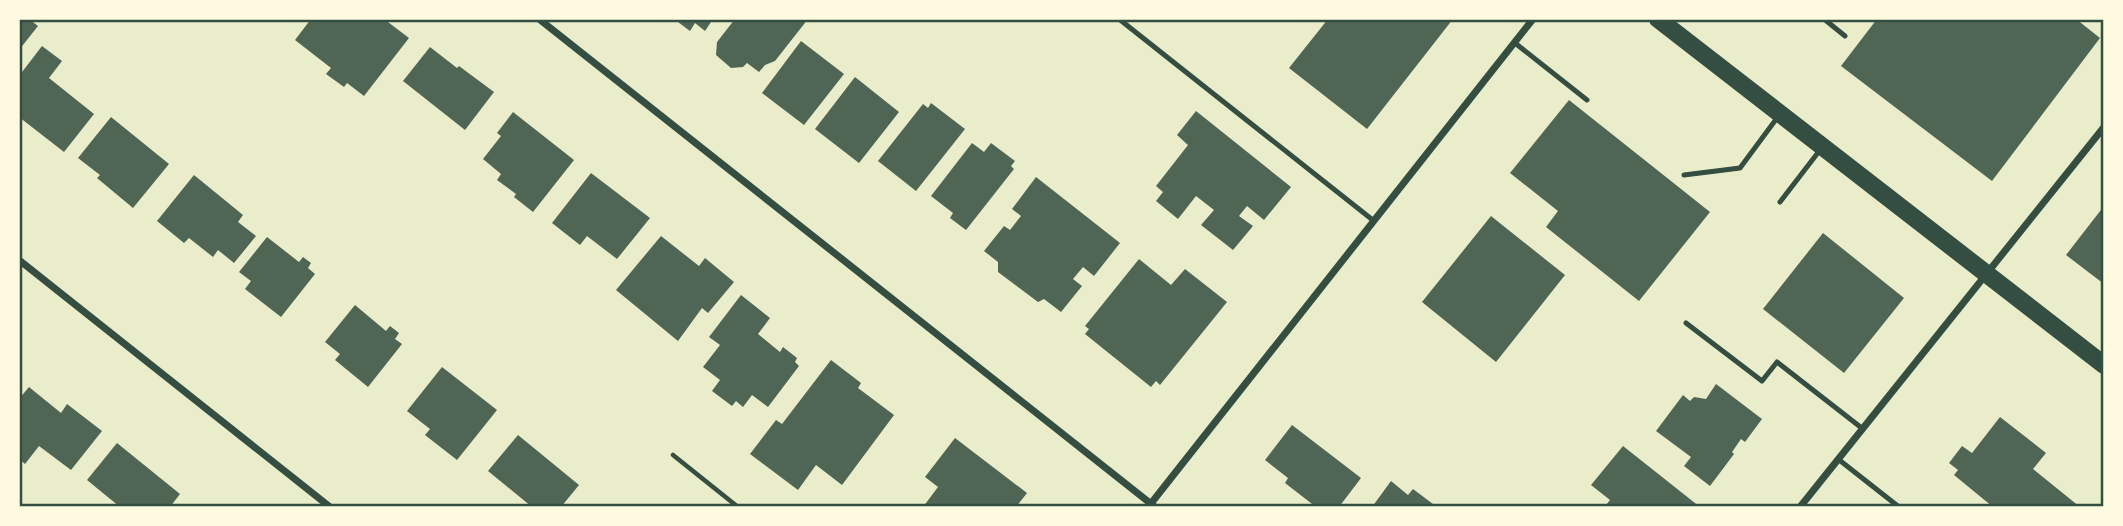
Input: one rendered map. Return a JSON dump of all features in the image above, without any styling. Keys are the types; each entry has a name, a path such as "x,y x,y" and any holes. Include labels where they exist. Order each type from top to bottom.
{"main road":[{"path":"1658,19 2104,365"}],"street":[{"path":"539,19 1151,506 1534,19"},
{"path":"1801,507 2104,127"},
{"path":"19,260 330,507"}],"lane":[{"path":"1119,19 1374,221"},
{"path":"1824,19 1845,36"},
{"path":"1515,43 1587,100"},
{"path":"1684,175 1740,168 1780,114"},
{"path":"1780,202 1822,148"},
{"path":"1686,323 1762,381 1777,362 1863,429"},
{"path":"1838,459 1899,507"}],"path":[{"path":"673,455 738,507"}],"building":[{"path":"19,19 29,19 38,26 19,50"},
{"path":"311,19 384,19 409,38 364,96 347,83 344,87 326,74 331,68 295,40"},
{"path":"674,19 713,19 705,31 695,23 690,31"},
{"path":"735,19 808,19 775,61 765,65 759,72 747,63 743,67 731,68 716,55 717,42"},
{"path":"1328,19 1453,19 1367,129 1289,68"},
{"path":"1877,19 2076,19 2100,38 1992,181 1841,66"},
{"path":"801,41 844,74 804,125 762,93"},
{"path":"42,46 62,61 49,78 94,114 64,152 19,117 19,76"},
{"path":"430,47 494,92 465,130 403,81"},
{"path":"855,77 899,112 859,163 815,129"},
{"path":"1569,100 1710,212 1639,301 1546,227 1558,211 1510,173"},
{"path":"931,103 965,129 916,191 878,161 923,104 928,108"},
{"path":"1196,111 1291,187 1264,220 1247,206 1239,216 1253,226 1233,250 1201,225 1214,210 1196,196 1178,219 1156,201 1163,192 1156,186 1188,145 1177,135"},
{"path":"513,112 574,160 533,212 514,197 516,194 497,180 501,174 483,159 501,136 497,133"},
{"path":"111,117 169,164 133,208 97,178 100,175 78,158"},
{"path":"972,143 984,152 991,143 1015,161 1011,166 1014,169 966,230 950,218 953,213 931,196"},
{"path":"591,173 650,218 617,259 587,236 580,245 552,223"},
{"path":"194,175 243,215 238,222 256,236 234,263 218,250 213,257 189,238 184,243 157,221"},
{"path":"1036,177 1120,243 1094,276 1083,267 1073,279 1082,286 1061,312 1044,299 1038,302 998,272 998,262 984,251 1004,226 1010,230 1021,216 1012,209"},
{"path":"2104,206 2104,284 2066,255"},
{"path":"1491,216 1565,275 1496,362 1422,302"},
{"path":"1823,233 1904,298 1844,373 1763,309"},
{"path":"661,236 699,266 705,258 734,282 708,313 702,308 678,341 616,290"},
{"path":"267,237 299,262 303,257 311,263 308,268 315,274 281,317 245,289 251,281 239,272"},
{"path":"1139,259 1171,285 1185,269 1227,302 1160,385 1156,381 1151,387 1085,334 1089,329 1085,326"},
{"path":"741,295 770,318 758,334 780,352 783,347 797,358 795,362 799,366 768,407 752,395 743,407 736,401 732,406 712,391 720,380 703,367 720,345 709,337"},
{"path":"355,305 386,331 390,326 399,333 395,339 402,344 368,387 335,360 340,354 325,342"},
{"path":"831,360 861,383 858,388 894,415 842,485 816,465 798,490 750,454 776,420 782,424"},
{"path":"442,367 497,410 457,460 425,435 430,429 407,411"},
{"path":"1716,384 1762,419 1745,442 1741,439 1732,452 1734,454 1710,486 1684,466 1691,457 1656,431 1683,395 1690,401 1694,397 1706,399"},
{"path":"29,387 61,413 67,404 102,431 71,470 39,446 25,464 19,459 19,399"},
{"path":"2000,417 2046,453 2033,469 2080,507 1993,507 1954,475 1958,470 1949,463 1962,446 1972,453"},
{"path":"1292,425 1361,478 1339,507 1316,507 1285,483 1288,478 1265,460"},
{"path":"518,435 579,485 561,507 532,507 488,471"},
{"path":"955,438 1027,493 1016,507 923,507 938,487 925,477"},
{"path":"117,443 180,494 170,507 120,507 87,480"},
{"path":"1623,446 1700,507 1606,505 1610,500 1591,485"},
{"path":"1391,481 1408,495 1413,489 1437,507 1372,507"}]}
